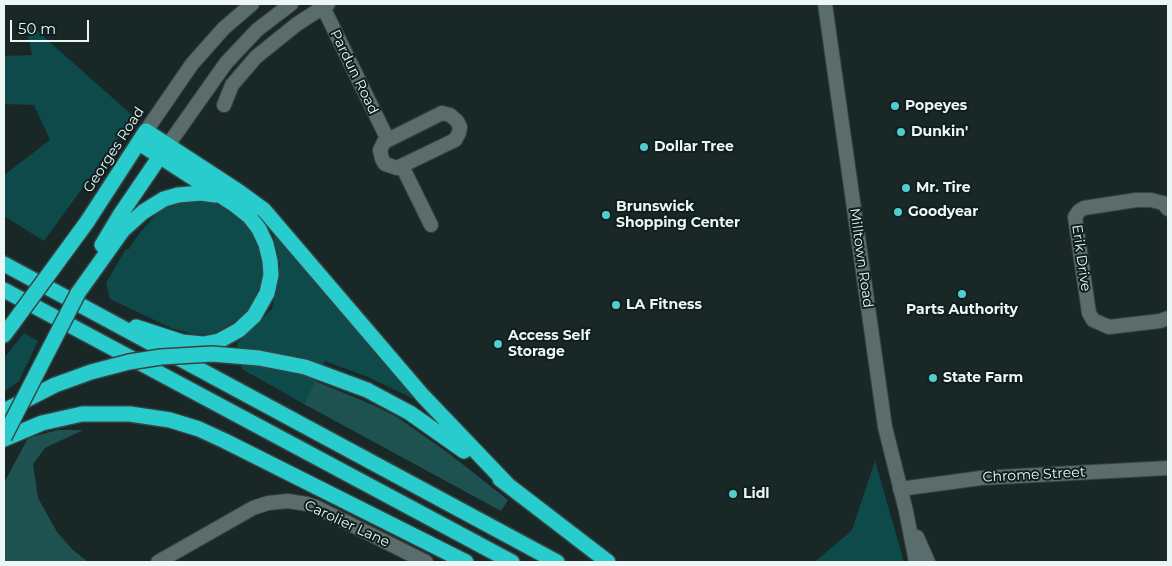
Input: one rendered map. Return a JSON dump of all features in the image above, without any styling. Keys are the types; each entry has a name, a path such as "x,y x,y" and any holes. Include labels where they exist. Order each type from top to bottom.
{"highway":[{"path":"91,311 174,340 204,344 219,341 245,326 258,311 267,293 270,275 269,252 254,222 242,210 220,196 164,151 143,137"},
{"name":"Georges Road","path":"7,330 86,222 143,137"},
{"path":"4,438 78,293 164,151"},
{"path":"164,151 238,191 264,210 423,396 508,485"},
{"path":"112,236 164,199 201,193 220,196"},
{"path":"4,264 557,562"},
{"path":"4,290 512,562"},
{"path":"4,298 45,312"},
{"path":"4,411 54,385 91,372 129,362 161,357 212,354 259,358 305,367 367,390 423,421 608,562"},
{"path":"4,438 42,423 82,414 130,414 170,420 219,438 466,562"}],"street":[{"name":"Georges Road","path":"143,137 192,64 224,28 252,4"},
{"path":"164,151 226,63 257,30 291,4"},
{"name":"Milltown Road","path":"824,4 885,427 906,511 916,562"},
{"path":"224,106 232,84 256,56 324,5"},
{"name":"Pardun Road","path":"324,5 388,140"},
{"path":"442,113 450,115 458,121 460,127 455,140 398,168 389,166 382,159 380,150 384,142 388,140 442,113"},
{"path":"402,166 431,224"},
{"name":"Erik Drive","path":"1168,209 1163,203 1136,200 1084,208 1075,217 1088,313 1092,320 1109,327 1160,321 1168,318"},
{"name":"Chrome Street","path":"900,489 981,478 1168,468"},
{"name":"Carolier Lane","path":"158,562 252,508 268,503 288,501 307,504 426,562"},
{"name":"Milltown Road","path":"906,511 928,562"}],"shaded area":[{"path":"25,20 134,117 44,241 4,216 4,175 50,140 34,105 4,104 4,56 32,55"},
{"path":"187,199 203,199 218,203 242,218 258,240 262,255 262,286 254,303 244,316 211,335 194,334 171,328 110,299 106,283 126,249 129,249 138,235 164,205"},
{"path":"271,225 416,400 368,377 325,361 304,404 242,369 237,343 272,309 280,264"},
{"path":"24,333 38,341 19,381 4,392 4,358"},
{"path":"315,381 397,417 447,452 508,500 501,511 304,404"},
{"path":"58,430 83,430 45,448 33,464 38,498 57,532 73,550 88,562 4,562 4,483 28,438"},
{"path":"875,461 904,562 815,562 852,530"}],"place":[{"name":"Popeyes","path":"895,106"},
{"name":"Dunkin'","path":"901,132"},
{"name":"Dollar Tree","path":"644,147"},
{"name":"Mr. Tire","path":"906,188"},
{"name":"Goodyear","path":"898,212"},
{"name":"Brunswick Shopping Center","path":"606,215"},
{"name":"Parts Authority","path":"962,294"},
{"name":"LA Fitness","path":"616,305"},
{"name":"Access Self Storage","path":"498,344"},
{"name":"State Farm","path":"933,378"},
{"name":"Lidl","path":"733,494"}]}
